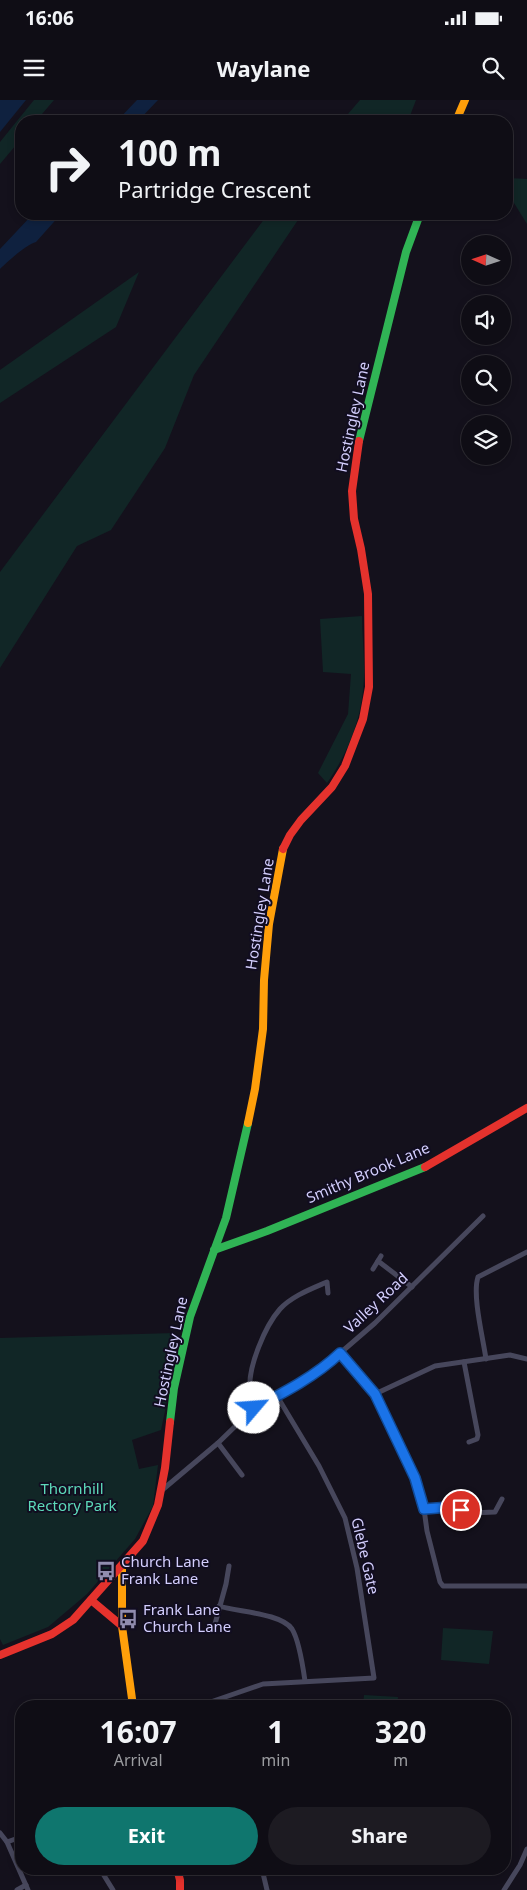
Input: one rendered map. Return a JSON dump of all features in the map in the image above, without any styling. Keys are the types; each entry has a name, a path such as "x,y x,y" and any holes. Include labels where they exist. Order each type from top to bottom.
{"main road":[{"path":"459,115 465,100"},
{"name":"Hostingley Lane","path":"0,1654 52,1634 73,1620 143,1541 158,1505 174,1388 190,1317 226,1218 255,1089 263,1029 264,980 269,924 284,849 290,835 301,820 332,787 345,766 364,719 369,687 368,594 354,519 352,491 357,451 390,312 406,252 418,220"},
{"name":"Smithy Brook Lane","path":"214,1250 267,1231 424,1168 527,1108"},
{"path":"124,1564 122,1626 132,1700"},
{"path":"91,1600 122,1626"},
{"path":"179,1875 180,1890"}],"street":[{"name":"Valley Road","path":"161,1491 218,1444 254,1408 277,1396 331,1361 376,1323 483,1216"},
{"path":"486,1359 477,1294 476,1283 478,1277 527,1252"},
{"path":"373,1269 380,1258 412,1287"},
{"path":"254,1408 250,1390 250,1374 266,1331 280,1309 304,1292 327,1282 328,1293"},
{"path":"340,1353 375,1394 415,1478 424,1509 427,1530 440,1582 443,1586 527,1586"},
{"path":"375,1394 435,1366 510,1355 527,1358"},
{"path":"464,1362 477,1432 477,1439 469,1442"},
{"name":"Glebe Gate","path":"277,1396 319,1466 345,1518 357,1568 374,1678 306,1681"},
{"path":"218,1444 242,1475"},
{"path":"424,1509 450,1507 472,1513 495,1512 502,1499"},
{"path":"215,1624 229,1566"},
{"path":"216,1700 263,1684 306,1681 294,1634 288,1624 272,1617 219,1606"},
{"path":"0,1833 7,1842 15,1860"},
{"path":"7,1842 15,1839"},
{"path":"504,1890 520,1865 527,1848"},
{"path":"16,1890 27,1887 22,1875"},
{"path":"104,1875 113,1890"},
{"path":"263,1875 267,1890"}],"green space":[{"path":"34,100 54,100 41,115 22,115"},
{"path":"360,100 416,100 410,115 347,115"},
{"path":"15,123 15,146 0,164 0,142"},
{"path":"513,178 527,179 527,224 513,201"},
{"path":"264,220 298,220 194,375 165,448 111,530 77,546 0,668 0,572"},
{"path":"139,272 116,327 0,403 0,370"},
{"path":"362,616 364,681 359,715 346,750 327,783 318,773 348,714 351,674 323,672 320,619"},
{"name":"Thornhill Rectory Park","path":"175,1333 166,1406 161,1430 132,1440 139,1469 158,1465 153,1506 135,1539 87,1594 48,1627 3,1645 0,1639 0,1338"},
{"path":"443,1628 493,1631 489,1664 441,1660"},
{"path":"364,1695 398,1697 398,1700 364,1700"}],"water":[{"path":"0,100 26,100 0,132"},
{"path":"137,100 158,100 144,115 123,115"},
{"path":"27,220 56,220 36,242 22,250 0,269 0,249"}],"traffic: fast":[{"path":"359,441 406,252 418,220"},
{"path":"170,1422 174,1388 190,1317 226,1218 248,1123"},
{"path":"214,1250 267,1231 425,1167"}],"traffic: slow":[{"path":"459,115 465,100"},
{"path":"248,1123 255,1089 263,1029 264,980 269,924 283,849"},
{"path":"122,1567 122,1626 132,1700"}],"traffic: jam":[{"path":"283,849 301,820 332,787 345,766 363,719 369,687 368,594 354,519 352,491 359,441"},
{"path":"425,1167 527,1108"},
{"path":"0,1655 52,1634 73,1620 143,1541 158,1505 165,1468 170,1422"},
{"path":"91,1600 122,1626"},
{"path":"179,1875 180,1890"}],"place":[{"name":"Church Lane Frank Lane","path":"106,1571"},
{"name":"Frank Lane Church Lane","path":"128,1619"}],"route":[{"path":"254,1408 304,1379 340,1353 375,1394 415,1478 424,1509 450,1507 461,1510"}]}
